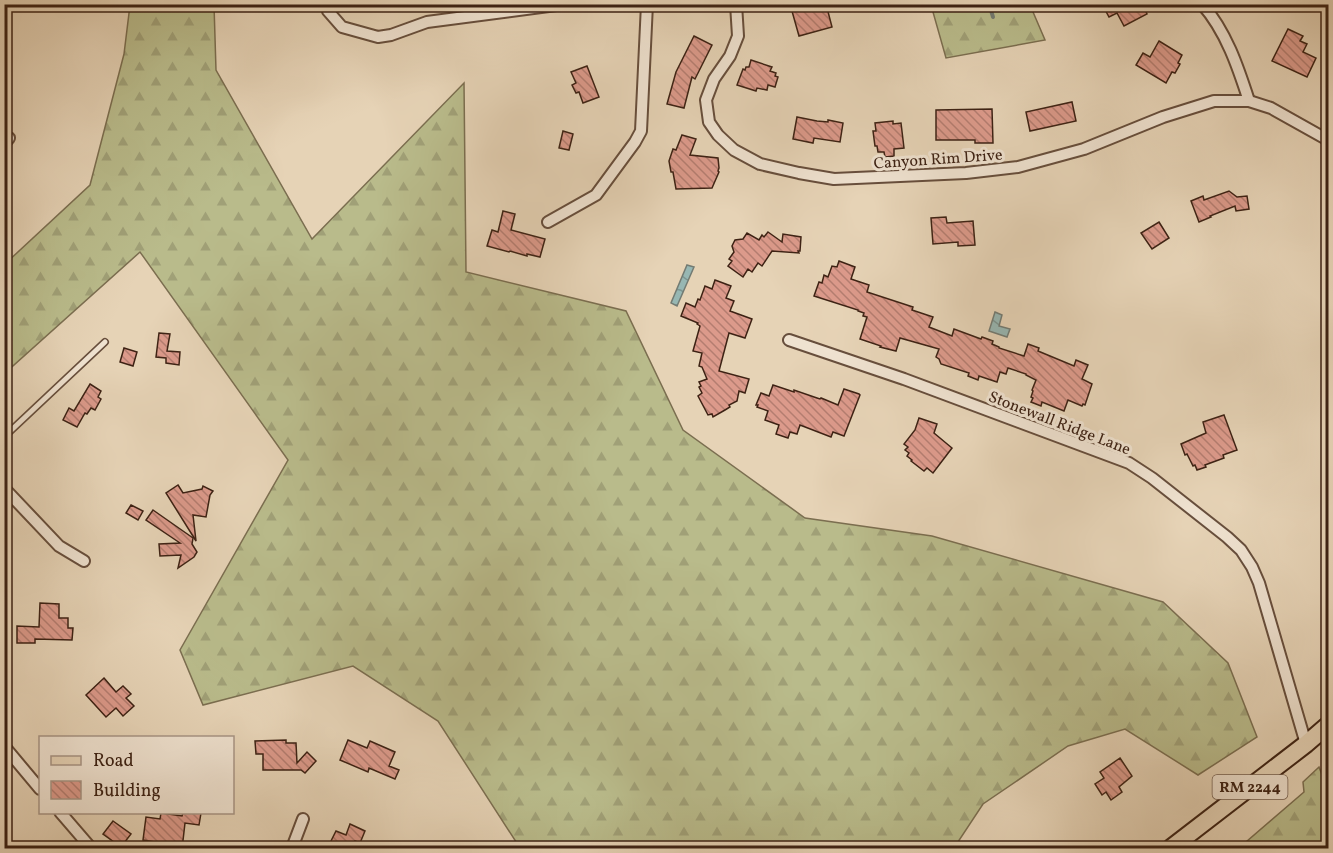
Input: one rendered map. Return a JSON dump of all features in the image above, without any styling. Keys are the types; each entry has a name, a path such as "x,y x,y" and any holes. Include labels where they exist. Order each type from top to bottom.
{"main road":[{"name":"RM 2244","path":"1171,849 1329,725"}],"street":[{"path":"327,4 328,11 342,27 378,37 391,35 427,22 564,4"},
{"path":"548,222 596,195 641,131 646,4"},
{"path":"1202,4 1229,47 1249,101"},
{"name":"Canyon Rim Drive","path":"734,5 738,36 730,56 714,79 706,100 709,122 718,135 734,150 760,164 799,173 834,179 966,173 1018,166 1084,149 1163,117 1214,101 1249,101 1271,108 1329,140"},
{"name":"Stonewall Ridge Lane","path":"789,340 904,379 1123,460 1142,471 1227,537 1241,550 1259,583 1306,744"},
{"path":"4,489 59,546 84,561"},
{"path":"4,746 39,788"},
{"path":"61,814 91,849"},
{"path":"292,849 303,819"}],"lane":[{"path":"4,437 105,342"}],"green space":[{"path":"130,5 214,5 216,70 312,239 464,83 466,272 626,311 683,430 805,518 932,536 1163,602 1228,663 1257,737 1198,775 1125,729 1068,746 983,804 954,848 520,848 438,721 353,666 203,705 180,650 288,460 140,252 5,373 5,264 90,185 124,54"},
{"path":"931,5 1030,5 1045,40 946,58"},
{"path":"1319,767 1328,791 1328,848 1239,848 1304,792 1303,782"}],"water":[{"path":"687,265 694,267 677,306 671,303"},
{"path":"995,312 1002,315 999,326 1010,329 1007,337 989,331"}],"building":[{"path":"790,4 826,4 832,27 799,36"},
{"path":"1102,4 1143,4 1147,14 1124,26 1117,13 1109,17"},
{"path":"1288,29 1303,36 1300,41 1307,44 1303,52 1316,58 1307,77 1272,61"},
{"path":"694,36 712,45 695,79 692,77 684,108 667,104 676,72"},
{"path":"1159,41 1182,55 1175,73 1172,72 1166,83 1136,65 1143,53 1150,57"},
{"path":"751,60 772,67 770,71 776,73 775,76 778,77 775,87 768,85 767,90 757,88 756,91 737,85 743,69 749,67"},
{"path":"587,66 599,97 583,103 579,92 576,93 572,85 576,83 571,72"},
{"path":"1072,102 1076,121 1030,131 1026,112"},
{"path":"992,109 993,143 975,143 975,140 936,140 936,110"},
{"path":"797,117 843,123 840,142 814,138 813,143 793,139"},
{"path":"893,121 893,124 901,123 904,148 894,149 894,156 885,157 884,152 878,152 875,146 873,131 876,131 875,123"},
{"path":"563,131 573,134 569,150 559,148"},
{"path":"682,135 696,139 690,155 718,158 719,172 712,188 676,189 669,161"},
{"path":"1229,191 1237,197 1247,196 1249,209 1236,211 1235,206 1199,222 1191,201 1203,196 1204,200"},
{"path":"503,211 515,214 511,230 545,239 540,257 487,246 492,230 498,232"},
{"path":"946,217 947,223 973,221 975,245 958,246 958,242 933,244 931,218"},
{"path":"1159,222 1169,238 1152,249 1141,233"},
{"path":"768,232 782,242 783,234 801,237 799,253 772,251 762,266 758,263 752,272 748,269 743,277 728,266 732,261 729,259 734,252 732,246 735,240 743,239 747,233 759,240"},
{"path":"839,261 855,267 851,279 869,285 867,292 913,307 912,310 933,317 929,327 952,336 954,329 981,339 982,337 993,341 992,344 999,348 1024,356 1028,344 1039,348 1038,351 1074,366 1076,360 1088,365 1082,379 1092,384 1085,405 1082,406 1068,400 1064,411 1042,402 1041,406 1031,402 1036,380 1008,368 1006,374 1000,372 997,382 979,376 978,380 968,376 969,373 941,364 936,357 939,349 900,338 896,351 860,339 867,317 863,316 864,313 814,296 824,275 828,277 832,266 837,267"},
{"path":"715,280 731,286 726,298 734,301 730,311 752,319 745,338 729,333 719,371 749,379 745,393 739,391 737,401 713,417 712,414 708,415 698,396 702,393 699,382 707,379 702,367 699,366 702,353 693,351 700,326 681,316 686,303 695,307 705,286 712,289"},
{"path":"159,333 170,334 167,351 180,352 179,365 166,363 166,358 156,357"},
{"path":"124,348 137,352 133,366 120,362"},
{"path":"90,384 101,391 98,397 101,399 95,410 91,408 87,414 85,413 77,427 63,420 69,408 74,411"},
{"path":"773,385 838,405 844,389 860,395 844,436 833,432 831,437 800,425 797,434 790,432 788,438 776,434 779,425 765,420 768,411 756,405 761,393 769,396"},
{"path":"1224,415 1237,450 1197,470 1187,454 1185,455 1181,444 1206,433 1203,422"},
{"path":"919,418 937,424 934,433 952,448 933,473 927,468 924,471 911,461 907,456 909,453 905,450 908,447 904,444 915,430"},
{"path":"178,485 183,493 202,489 203,486 213,491 210,495 206,517 193,515 196,541 166,493"},
{"path":"131,505 143,511 138,520 126,513"},
{"path":"153,510 193,538 192,544 197,552 194,557 178,568 181,555 160,556 159,544 180,543 146,520"},
{"path":"40,603 59,604 59,618 68,618 68,628 73,628 72,640 35,639 35,643 17,643 17,626 39,627"},
{"path":"104,678 116,692 123,686 131,694 126,698 134,706 123,716 116,708 106,717 86,695"},
{"path":"286,740 286,743 296,743 297,763 307,752 316,761 305,773 301,770 263,770 263,754 256,754 255,741"},
{"path":"348,740 367,748 370,741 395,752 389,766 399,770 395,779 369,768 368,772 340,760"},
{"path":"1120,758 1132,776 1119,787 1122,792 1111,800 1106,792 1102,795 1095,784 1104,778 1100,772"},
{"path":"161,814 182,816 183,814 201,814 199,825 185,823 182,849 161,849 162,843 143,840 146,817 160,819"},
{"path":"113,821 131,834 121,847 103,834"},
{"path":"350,824 365,831 360,843 355,841 351,849 327,849 336,831 346,835"}],"waterway":[{"path":"989,4 993,17"}]}
